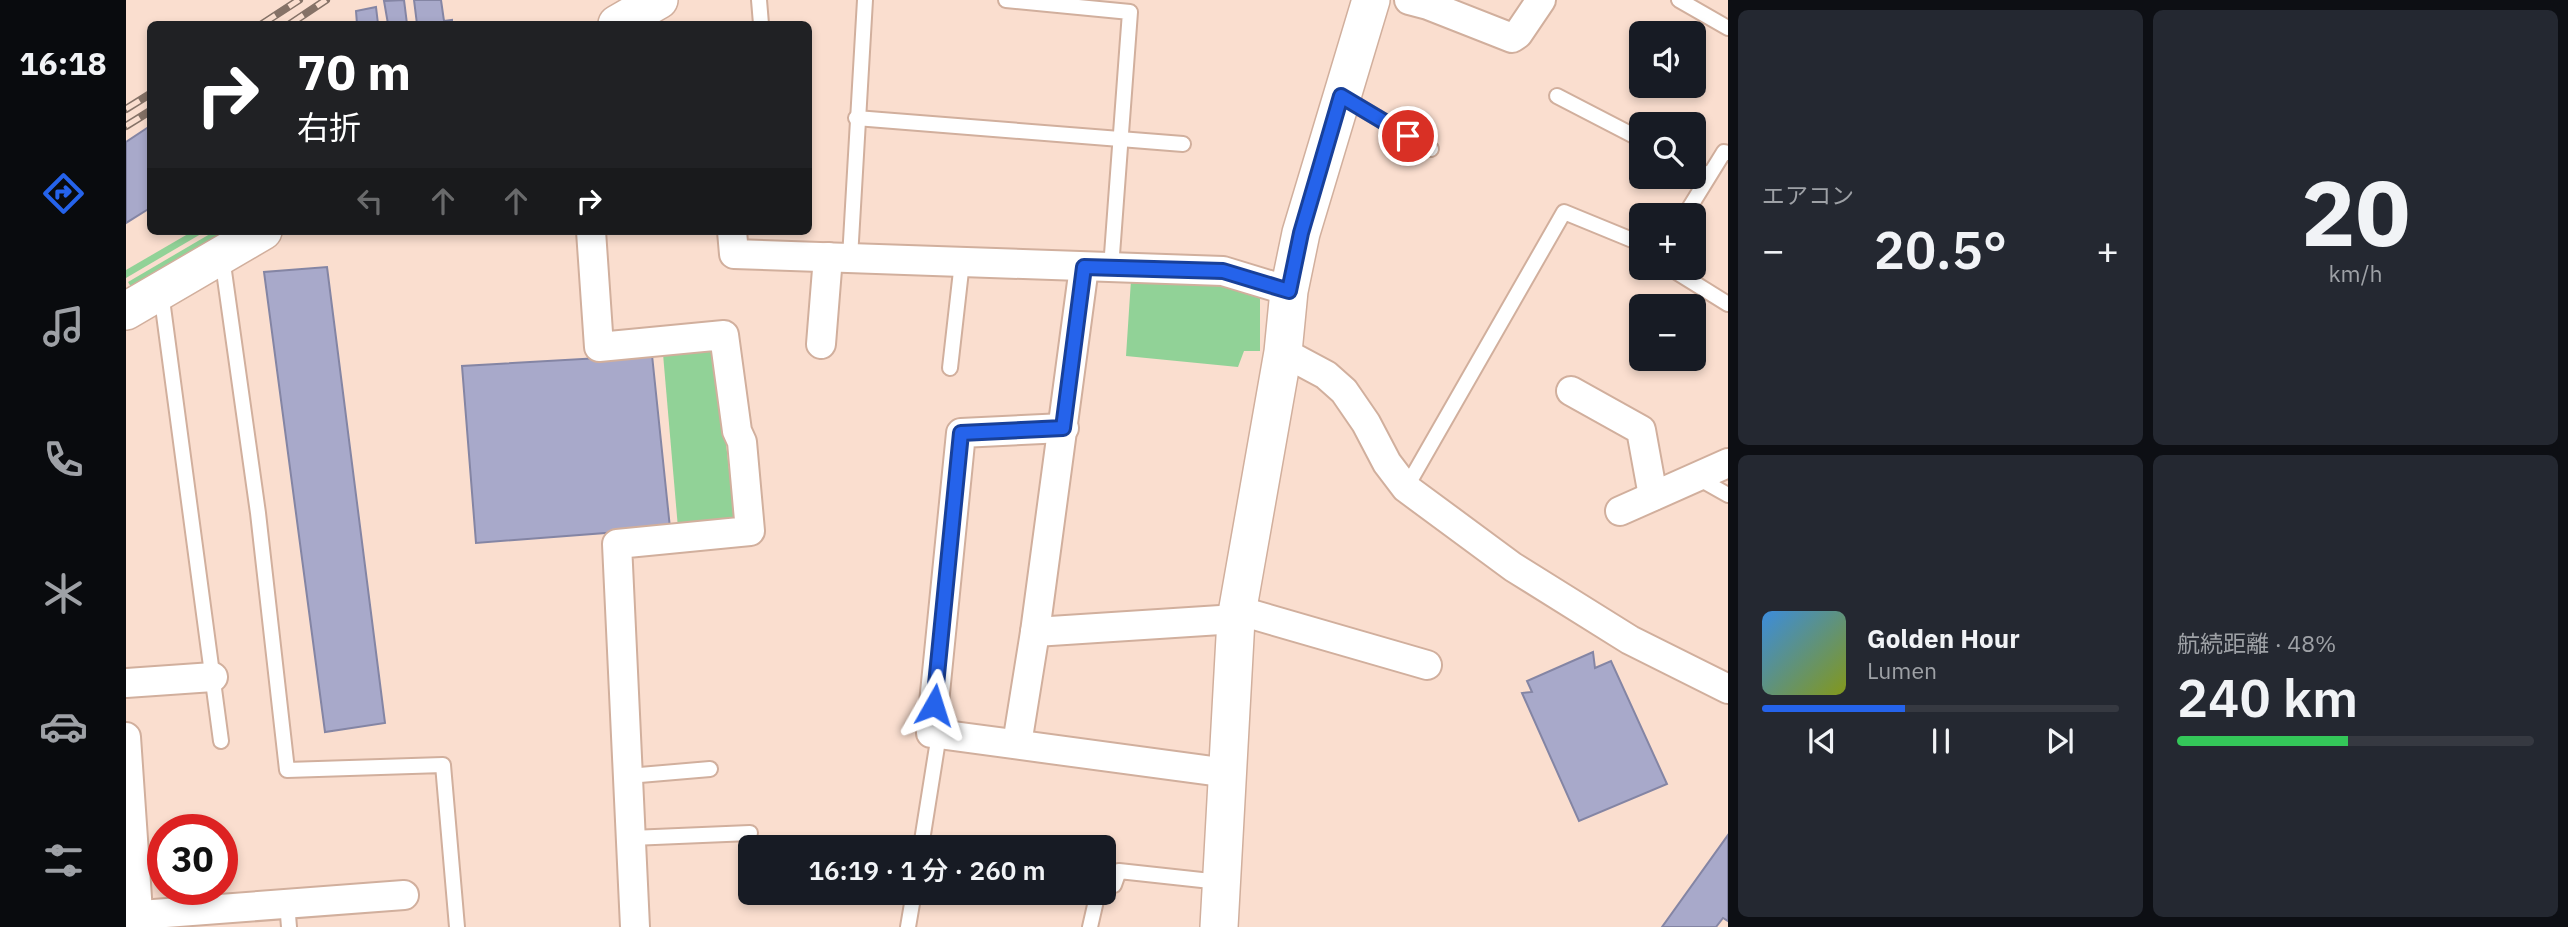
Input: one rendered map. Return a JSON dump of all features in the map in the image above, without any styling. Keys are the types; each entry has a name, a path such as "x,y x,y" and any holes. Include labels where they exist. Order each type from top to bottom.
{"street":[{"path":"622,21 659,0"},
{"path":"1219,927 1236,615 1283,352 1289,291 1301,233 1371,0"},
{"path":"1409,0 1512,38 1518,34 1541,0"},
{"path":"126,311 256,235"},
{"path":"591,235 599,347 724,335 737,431 742,442 750,531 617,544 635,927"},
{"path":"732,235 734,254 1223,271 1289,291"},
{"path":"821,344 839,258"},
{"path":"1017,744 1063,428 1097,267"},
{"path":"1283,352 1326,375 1344,391 1366,423 1387,463 1406,488 1513,567 1630,640 1728,689"},
{"path":"1571,391 1641,429 1653,496"},
{"path":"1063,428 961,433 931,733 1228,773"},
{"path":"1620,511 1728,463"},
{"path":"1035,632 1236,615 1427,665"},
{"path":"126,683 213,677"},
{"path":"126,737 134,919 288,915 404,895"}],"lane":[{"path":"759,0 761,21"},
{"path":"839,258 856,118 865,0"},
{"path":"1006,0 1130,12 1122,138 1097,267"},
{"path":"1679,0 1728,28"},
{"path":"1341,96 1431,149"},
{"path":"1557,96 1629,133"},
{"path":"856,118 1183,144"},
{"path":"1692,203 1724,152 1728,153"},
{"path":"1406,488 1564,212 1629,239"},
{"path":"222,255 258,513 287,770 443,765 457,927"},
{"path":"950,368 962,262"},
{"path":"1689,280 1728,304"},
{"path":"161,290 222,741"},
{"path":"1695,477 1728,495"},
{"path":"923,835 939,734"},
{"path":"628,776 710,769"},
{"path":"631,838 750,833"},
{"path":"1116,879 1119,871 1222,882"},
{"path":"908,927 912,905"},
{"path":"1090,927 1095,905"}],"green space":[{"path":"186,235 199,235 126,278 126,270"},
{"path":"208,235 224,235 131,287 128,282"},
{"path":"1131,280 1260,288 1260,351 1244,351 1238,367 1126,356"},
{"path":"715,349 735,521 678,528 663,354"}],"building":[{"path":"404,0 407,21 387,21 384,1"},
{"path":"414,0 441,0 444,21 417,21"},
{"path":"376,7 378,21 357,21 356,11"},
{"path":"147,128 147,210 126,223 126,142"},
{"path":"327,267 385,723 325,732 264,272"},
{"path":"652,355 670,528 476,543 462,366"},
{"path":"1593,652 1595,668 1611,661 1667,784 1579,821 1522,693 1532,692 1527,681"},
{"path":"1728,835 1728,921 1723,918 1716,927 1662,927"}],"railway":[{"path":"267,21 299,0"},
{"path":"294,21 326,0"},
{"path":"126,109 147,96"},
{"path":"126,126 147,113"}],"route":[{"path":"934,705 961,433 1063,428 1084,267 1223,271 1289,291 1301,233 1341,96 1408,136"}]}
